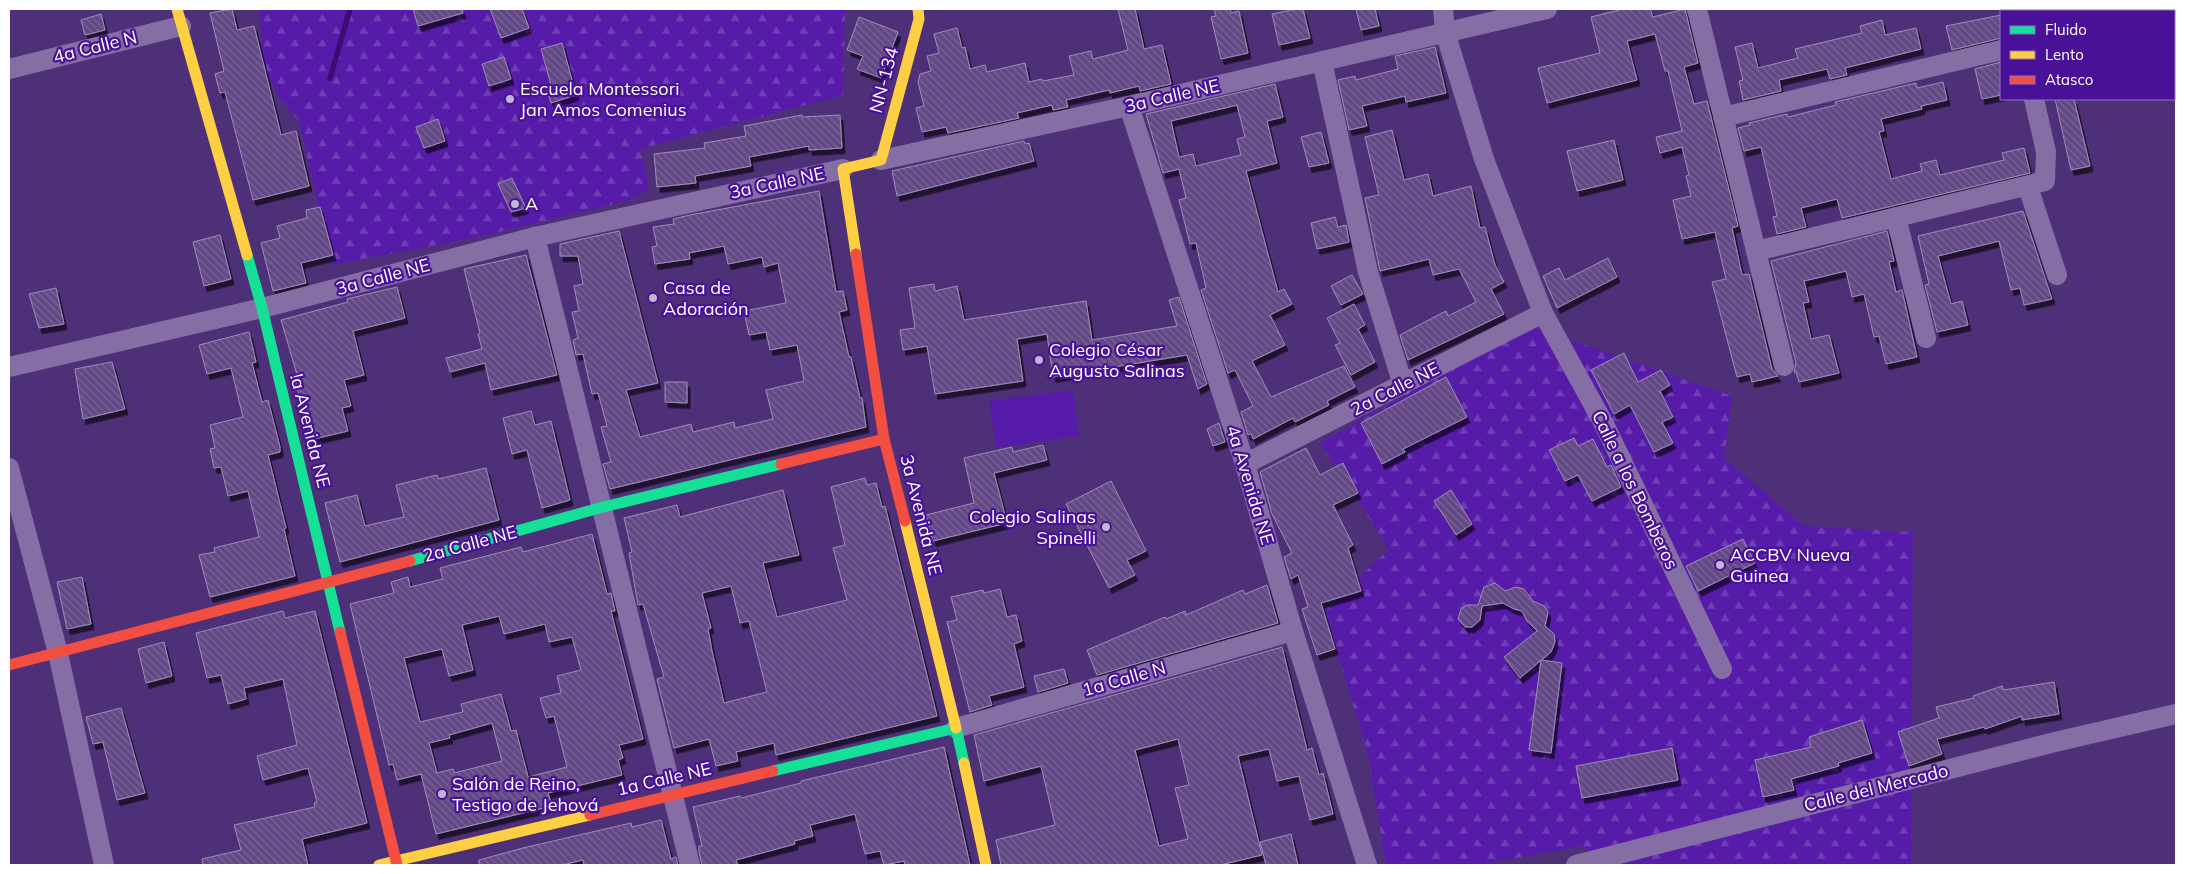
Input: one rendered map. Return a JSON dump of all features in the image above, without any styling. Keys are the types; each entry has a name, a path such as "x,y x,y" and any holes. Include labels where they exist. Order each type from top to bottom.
{"main road":[{"name":"NN-134","path":"881,160 919,19 918,9"},
{"name":"!a Avenida NE","path":"179,17 262,308 396,863"},
{"name":"3a Calle NE","path":"843,169 881,160"},
{"name":"3a Avenida NE","path":"843,169 884,440 956,728 986,865"},
{"name":"2a Calle NE","path":"9,665 329,583 603,507 884,440"},
{"name":"1a Calle NE","path":"380,865 396,863 956,728"}],"street":[{"name":"Calle a los Bomberos","path":"1443,9 1445,32 1484,159 1544,313 1604,424 1722,668"},
{"name":"3a Calle NE","path":"881,160 1129,106 1547,9"},
{"path":"1697,9 1784,366"},
{"name":"4a Calle N","path":"9,69 179,17"},
{"path":"1723,117 2000,50"},
{"path":"1322,61 1368,272 1403,385"},
{"path":"1756,251 2028,187 2045,181 2046,152 2034,100"},
{"name":"4a Avenida NE","path":"1129,106 1245,464 1293,631 1367,865"},
{"name":"3a Calle NE","path":"9,367 262,308 535,237 843,169"},
{"path":"2028,187 2057,275"},
{"path":"1896,217 1926,338"},
{"path":"535,237 690,865"},
{"name":"2a Calle NE","path":"1245,464 1544,313"},
{"path":"9,468 58,653 104,865"},
{"name":"1a Calle N","path":"956,728 1293,631"},
{"name":"Calle del Mercado","path":"1576,865 2055,742 2176,714"}],"green space":[{"path":"260,9 845,9 843,95 640,149 649,189 630,200 487,235 332,265 299,121 279,97 262,62"},
{"path":"1530,326 1732,396 1724,458 1804,526 1913,532 1911,865 1601,865 1583,846 1477,865 1386,865 1368,755 1325,610 1389,549 1320,443"},
{"path":"1073,390 1079,436 996,448 989,401"}],"building":[{"path":"232,9 237,30 254,26 281,135 296,131 309,186 253,200 225,92 220,93 215,74 224,71 210,13"},
{"path":"413,9 462,9 463,13 418,26"},
{"path":"490,9 522,9 529,28 501,38"},
{"path":"1118,9 1135,9 1144,49 1162,45 1171,84 1140,91 1139,86 1110,93 1109,90 1066,100 1068,107 1053,110 1052,105 1017,113 1019,118 948,133 946,127 922,132 916,108 924,106 918,82 920,74 931,71 927,56 939,53 934,34 957,28 962,48 965,47 970,69 985,65 987,72 1025,63 1029,82 1042,79 1043,81 1074,75 1069,56 1091,51 1093,59 1128,50"},
{"path":"1214,9 1230,9 1231,13 1239,11 1248,53 1221,59 1211,17 1216,16"},
{"path":"1303,9 1310,38 1279,45 1272,14"},
{"path":"1356,9 1375,9 1379,26 1361,30"},
{"path":"1623,9 1650,9 1653,17 1685,9 1698,63 1684,67 1694,104 1707,101 1738,226 1732,228 1742,275 1749,274 1772,369 1778,376 1752,382 1750,374 1737,377 1712,282 1726,279 1715,232 1682,239 1673,200 1691,196 1686,176 1689,175 1682,147 1660,153 1656,137 1682,131 1668,71 1665,71 1655,34 1627,41 1637,80 1547,103 1538,68 1600,53 1591,17"},
{"path":"101,14 105,30 85,35 81,20"},
{"path":"2000,15 2000,38 1952,50 1946,26"},
{"path":"859,17 898,32 881,78 857,69 863,56 847,50"},
{"path":"1882,20 1885,35 1916,28 1921,49 1845,68 1847,75 1830,79 1827,69 1779,80 1781,91 1743,100 1739,81 1743,80 1735,47 1752,43 1758,68 1798,58 1795,49 1862,33 1860,26"},
{"path":"562,43 576,95 551,103 546,87 551,85 541,49"},
{"path":"1435,47 1446,93 1406,102 1405,96 1362,106 1367,126 1349,130 1338,80 1355,76 1356,80 1398,69 1395,56"},
{"path":"504,57 511,79 489,86 482,64"},
{"path":"2000,62 2000,95 1982,99 1975,69"},
{"path":"1943,82 1947,100 1921,106 1922,109 1881,119 1884,131 1879,132 1891,179 1922,171 1920,164 1936,160 1940,175 2004,160 2002,153 2024,148 2030,173 1842,218 1837,199 1801,208 1806,227 1777,234 1773,217 1777,216 1761,147 1744,151 1738,128 1750,125 1749,123 1787,114 1788,117 1836,105 1835,102 1916,83 1917,88"},
{"path":"1275,84 1283,117 1267,121 1277,163 1246,171 1278,292 1284,289 1292,304 1270,315 1285,345 1252,361 1271,397 1344,366 1355,387 1327,401 1329,405 1295,422 1293,418 1253,439 1251,434 1248,435 1241,412 1253,406 1235,370 1228,373 1201,290 1206,288 1196,243 1190,244 1179,200 1186,198 1179,169 1163,173 1146,114","holes":["1237,105 1245,137 1237,139 1241,155 1196,166 1193,154 1179,157 1171,121"]},
{"path":"2055,100 2074,100 2090,166 2071,170"},
{"path":"802,115 802,117 840,115 842,148 809,150 809,146 749,157 751,166 695,176 696,183 657,187 654,154 705,148 704,143 746,136 744,126"},
{"path":"438,119 445,141 424,148 416,127"},
{"path":"1392,130 1404,180 1428,174 1433,196 1471,186 1480,228 1485,227 1495,265 1504,282 1491,289 1504,314 1408,360 1400,335 1446,311 1448,316 1476,302 1459,269 1433,275 1429,259 1380,271 1365,198 1379,195 1365,137"},
{"path":"1321,132 1329,163 1309,167 1301,137"},
{"path":"1614,140 1623,180 1577,191 1567,151"},
{"path":"1024,141 1025,144 1029,143 1034,161 897,196 892,171"},
{"name":"A","path":"512,178 526,208 511,212 498,184"},
{"path":"819,191 836,292 843,291 847,310 839,312 849,357 851,357 860,398 862,398 866,427 610,489 603,464 611,462 601,427 607,426 598,393 592,394 583,354 576,355 573,340 578,338 572,312 579,311 574,286 583,284 578,256 560,256 560,244 619,231 658,383 626,390 640,437 691,424 693,432 734,422 735,428 773,419 766,390 804,381 797,345 770,350 766,332 749,335 744,311 786,303 778,263 764,267 762,257 728,264 724,246 689,253 690,259 655,264 652,247 657,246 653,227 674,224 673,219 690,215"},
{"path":"320,207 333,255 301,263 306,283 273,291 261,243 280,238 277,226 307,218 306,210"},
{"path":"2023,211 2052,299 2024,305 2020,288 2011,290 1999,241 1938,256 1951,304 1962,301 1968,325 1937,332 1925,285 1929,284 1918,236"},
{"path":"1335,217 1338,227 1346,225 1349,242 1317,249 1311,223"},
{"path":"1887,231 1894,261 1889,262 1896,292 1902,290 1917,357 1886,364 1879,336 1874,337 1864,294 1852,297 1846,271 1804,281 1809,302 1803,303 1811,339 1829,335 1839,373 1799,382 1796,372 1794,372 1796,363 1771,261"},
{"path":"220,235 231,279 204,286 193,242"},
{"path":"526,255 557,375 491,390 485,363 450,372 446,358 482,349 478,334 480,333 464,269"},
{"path":"1608,258 1617,277 1557,308 1543,276 1559,268 1565,280"},
{"path":"1352,275 1363,294 1341,305 1331,286"},
{"path":"934,284 935,291 957,286 964,320 1086,301 1092,340 1177,326 1169,300 1179,297 1207,384 1198,389 1187,355 1053,377 1047,334 1017,339 1023,381 935,394 927,346 903,350 900,330 915,328 909,288"},
{"path":"397,287 405,318 353,331 364,375 344,380 351,406 342,408 348,431 310,440 295,379 298,378 281,320 348,302 347,299"},
{"path":"56,288 64,324 39,328 29,294"},
{"path":"1354,304 1365,325 1358,329 1375,362 1351,375 1335,345 1340,343 1327,318"},
{"path":"249,332 256,362 252,363 262,402 268,400 280,447 280,452 268,455 286,528 284,529 295,576 210,597 199,555 215,552 214,548 259,537 248,491 228,496 221,467 214,468 210,449 215,448 210,425 243,417 231,368 207,374 199,345"},
{"path":"1624,353 1638,382 1661,370 1670,385 1660,391 1673,417 1662,422 1673,443 1654,452 1630,405 1614,414 1591,370"},
{"path":"112,362 125,409 83,419 75,369"},
{"path":"1446,377 1467,417 1403,449 1405,452 1382,464 1361,423"},
{"path":"665,382 687,382 687,403 665,402"},
{"path":"531,411 535,425 551,421 570,500 542,508 527,450 512,454 503,418"},
{"path":"1219,423 1225,442 1213,446 1207,429"},
{"path":"1574,438 1578,446 1593,439 1607,467 1611,465 1621,487 1592,501 1578,475 1565,481 1549,450"},
{"path":"1043,445 1047,460 994,473 1007,523 933,541 926,515 974,503 964,458 1012,447 1013,452"},
{"path":"1306,448 1320,475 1343,463 1358,493 1333,505 1353,545 1348,548 1361,591 1321,603 1335,649 1317,655 1302,609 1308,607 1298,575 1291,579 1284,557 1292,553 1272,514 1260,472"},
{"path":"486,468 499,520 340,562 325,503 357,495 365,526 404,517 396,485 437,475 438,479"},
{"path":"865,478 867,485 876,483 882,507 885,506 937,716 776,755 774,743 736,752 738,761 716,766 709,739 674,748 657,679 664,677 643,604 638,605 629,553 632,552 624,518 677,505 680,517 783,490 799,555 763,563 777,617 847,600 833,548 845,545 831,487","holes":["731,586 740,623 749,621 767,692 724,703 708,629 711,628 702,593"]},
{"name":"Colegio Salinas Spinelli","path":"1111,481 1146,551 1127,560 1135,575 1109,588 1066,504"},
{"path":"1451,490 1472,524 1456,535 1434,501"},
{"path":"592,534 607,594 611,593 615,611 611,611 643,739 619,745 623,758 618,760 622,775 548,793 552,806 436,834 421,774 397,780 393,764 389,765 350,604 394,593 391,582 408,577 410,587 443,579 440,568 521,547 523,552","holes":["499,616 504,634 545,624 549,642 572,637 581,670 557,676 561,693 540,698 546,718 554,716 567,767 528,777 516,730 511,731 501,694 461,704 463,712 420,722 404,658 442,649 449,676 473,670 462,625","492,723 502,761 454,773 453,769 437,773 429,743 450,738 449,735"]},
{"name":"ACCBV Nueva Guinea","path":"1743,539 1755,563 1698,591 1686,566"},
{"path":"82,577 91,624 67,629 57,582"},
{"path":"1495,583 1505,591 1516,587 1524,589 1533,601 1544,606 1548,612 1545,626 1554,634 1555,642 1551,652 1520,678 1504,657 1537,631 1527,621 1522,611 1503,603 1482,606 1480,620 1472,627 1465,627 1458,619 1461,609 1467,605 1478,605 1484,587"},
{"path":"1267,585 1278,623 1097,675 1087,650 1165,617 1166,619 1185,611 1186,615 1243,590 1245,594"},
{"path":"1000,589 1007,617 1016,615 1022,641 1014,644 1024,687 989,696 992,705 970,712 947,622 957,620 951,597 983,590 984,593"},
{"path":"283,611 285,618 315,611 367,823 302,839 308,865 203,865 202,859 241,850 234,825 315,807 314,803 317,802 308,768 263,780 257,756 297,745 283,679 244,688 246,699 228,704 221,675 207,678 196,633"},
{"path":"164,642 172,676 146,683 138,649"},
{"path":"1282,647 1307,750 1312,748 1319,775 1323,773 1333,814 1310,820 1299,776 1277,781 1269,749 1238,756 1262,855 1220,865 1001,865 996,840 1055,825 1041,766 984,781 974,735","holes":["1178,739 1189,785 1175,788 1188,839 1159,846 1135,750"]},
{"path":"1541,660 1562,663 1551,753 1529,750"},
{"path":"1064,669 1068,683 1038,692 1034,676"},
{"path":"2054,682 2059,714 2022,720 2022,716 1985,729 1984,727 1937,739 1942,754 1909,766 1898,732 1939,718 1936,707 1974,698 1973,696 2002,686 2004,690"},
{"path":"121,708 145,793 117,800 103,742 93,744 86,717"},
{"path":"1862,720 1872,753 1838,763 1839,766 1791,779 1794,790 1763,797 1755,760 1811,747 1809,737"},
{"path":"944,747 970,865 905,865 904,861 884,865 880,851 865,854 855,814 810,825 813,836 794,841 795,844 736,860 738,865 702,865 699,846 702,846 693,807 740,796 741,798 801,783 801,781"},
{"path":"1672,748 1678,780 1582,798 1576,766"},
{"path":"661,820 671,859 676,857 678,865 584,865 583,860 562,865 479,865 479,860 523,848 631,823 632,827"},
{"path":"1291,834 1298,865 1266,865 1260,842"}],"waterway":[{"path":"330,78 350,9"}],"traffic: fast":[{"path":"247,255 262,308 340,632"},
{"path":"410,561 603,507 781,464"},
{"path":"773,771 956,728 964,763"}],"traffic: slow":[{"path":"177,9 247,255"},
{"path":"856,254 843,169 881,160 919,19 918,9"},
{"path":"905,521 956,728"},
{"path":"964,763 986,865"},
{"path":"379,865 590,815"}],"traffic: jam":[{"path":"856,254 884,439 905,521"},
{"path":"781,464 884,439"},
{"path":"9,665 410,561"},
{"path":"340,632 397,865"},
{"path":"590,815 773,771"}],"place":[{"name":"Escuela Montessori Jan Amos Comenius","path":"510,99"},
{"name":"A","path":"515,204"},
{"name":"Casa de Adoración","path":"653,298"},
{"name":"Colegio César Augusto Salinas","path":"1039,360"},
{"name":"Colegio Salinas Spinelli","path":"1106,527"},
{"name":"ACCBV Nueva Guinea","path":"1720,565"},
{"name":"Salón de Reino, Testigo de Jehová","path":"442,794"}]}
